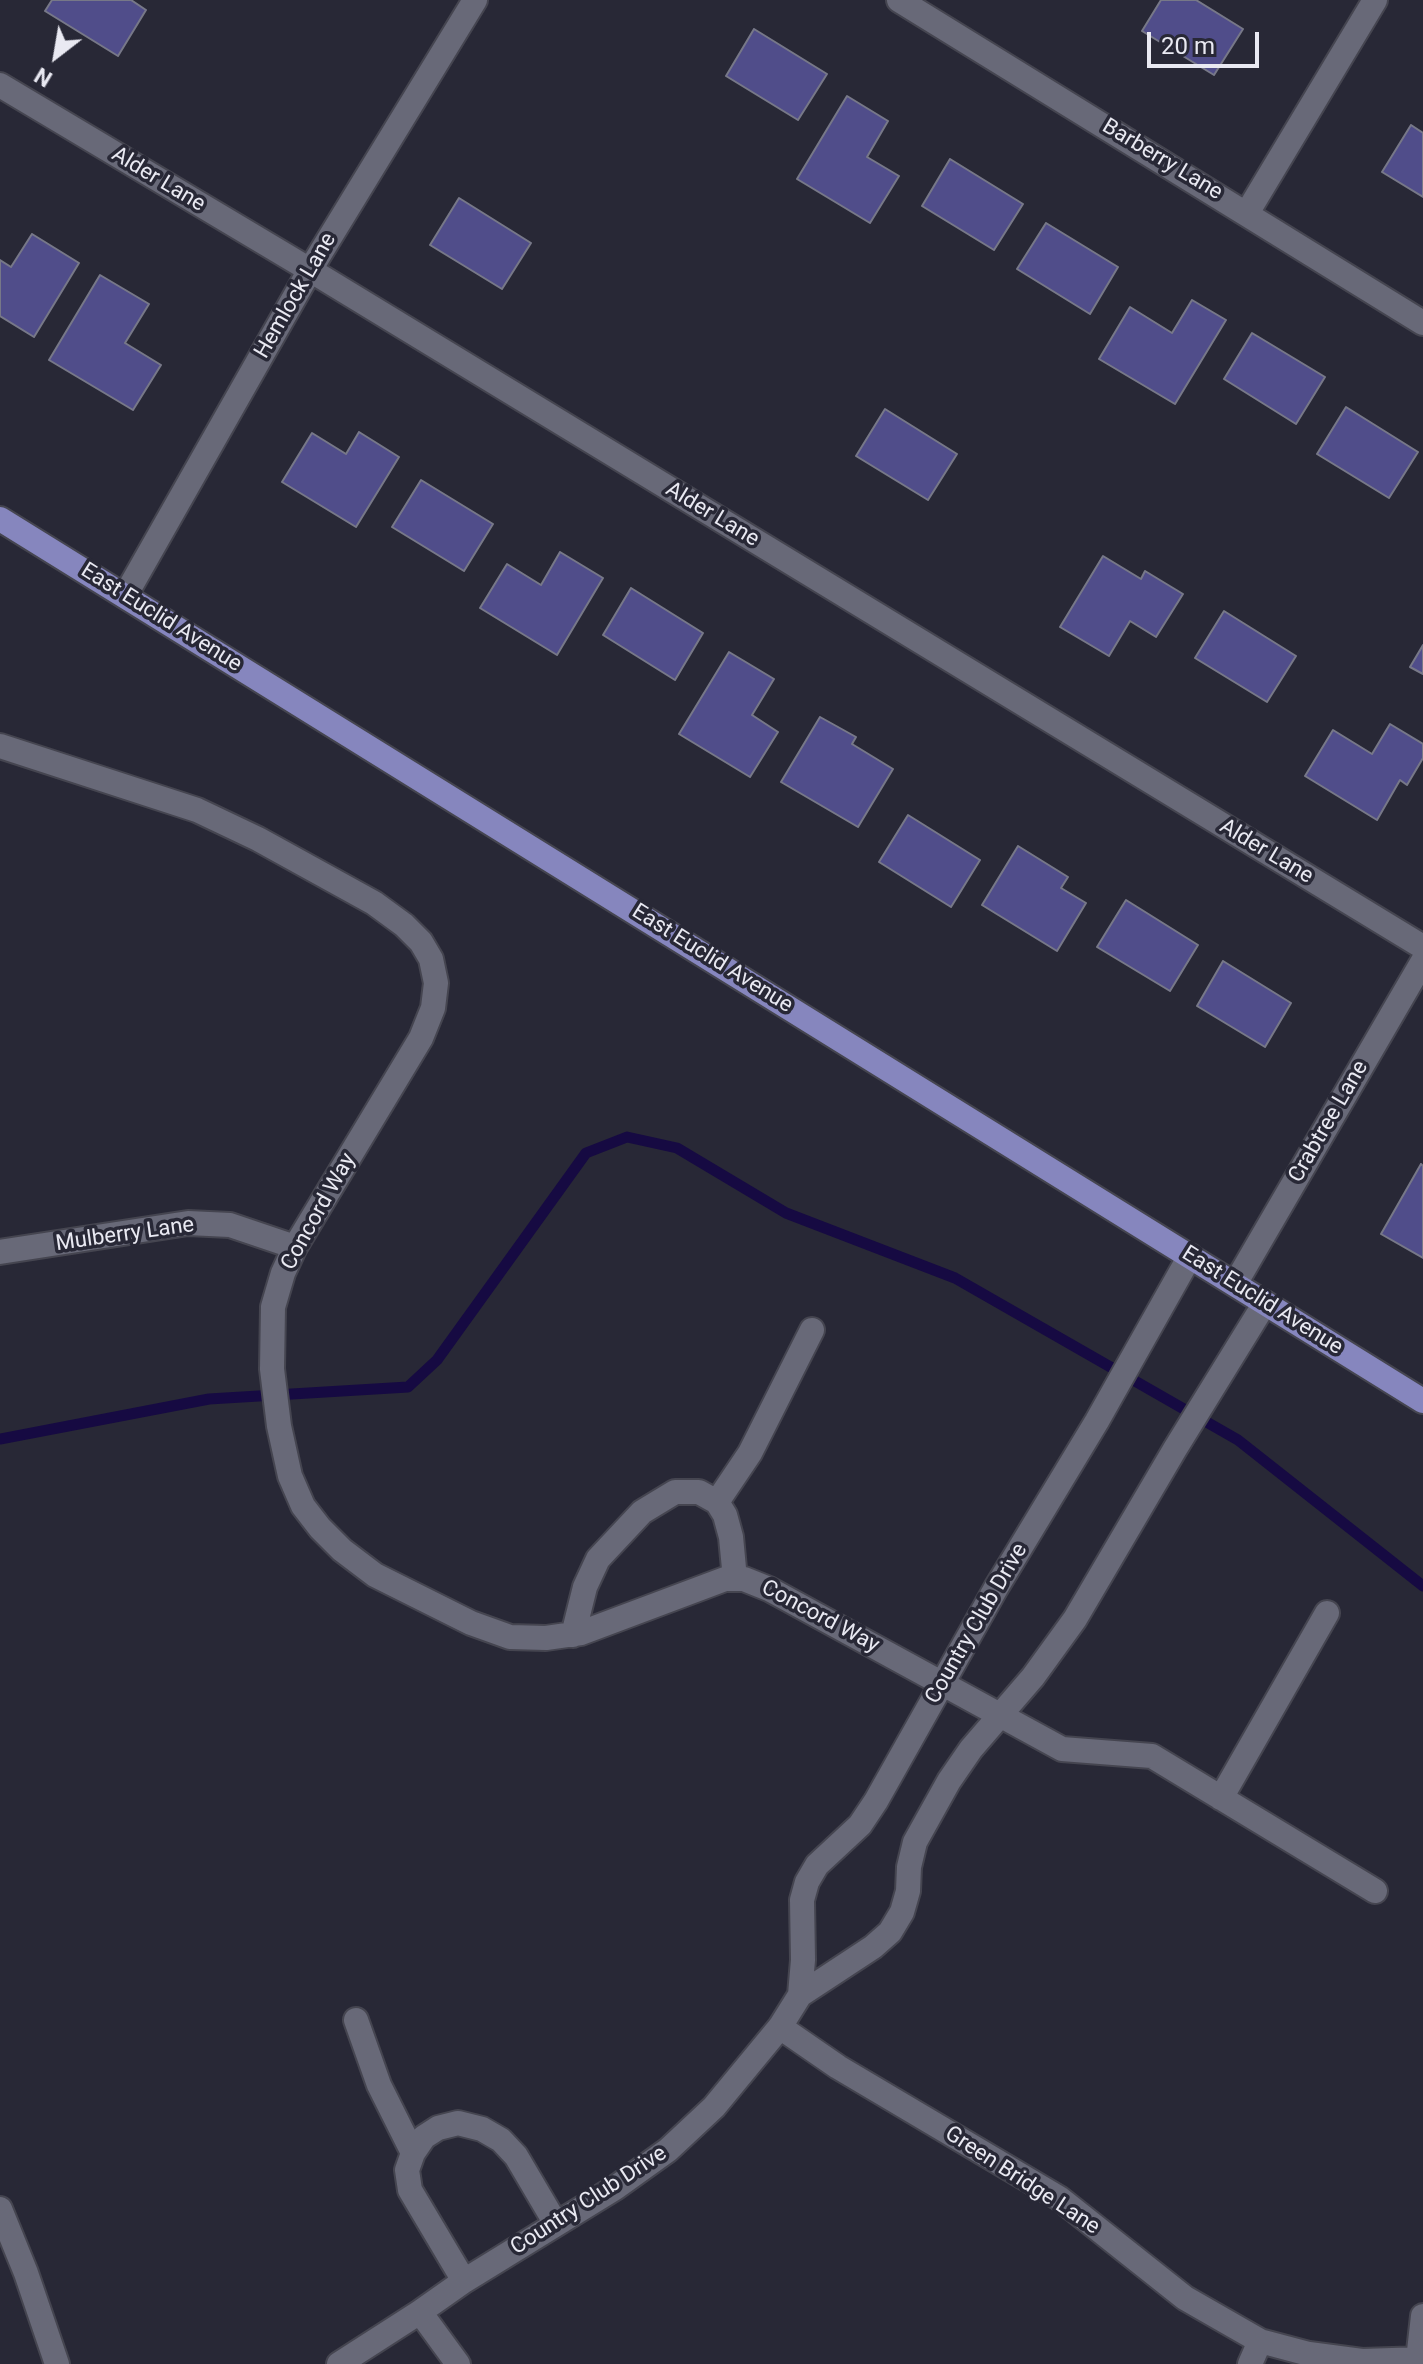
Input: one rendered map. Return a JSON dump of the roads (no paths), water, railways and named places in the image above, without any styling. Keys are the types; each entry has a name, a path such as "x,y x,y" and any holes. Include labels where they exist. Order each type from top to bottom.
{"main road":[{"name":"East Euclid Avenue","path":"0,519 1423,1401"}],"street":[{"name":"Hemlock Lane","path":"125,596 310,270 475,0"},
{"name":"Barberry Lane","path":"899,0 1423,323"},
{"path":"1247,213 1375,0"},
{"name":"Alder Lane","path":"0,85 1423,947"},
{"name":"Concord Way","path":"0,746 197,810 258,839 374,903 404,925 431,959 436,983 433,1008 421,1038 295,1247 273,1307 272,1369 279,1426 290,1476 303,1506 342,1550 375,1575 471,1623 510,1637 573,1635 725,1579 744,1579 769,1589 1062,1749 1152,1756 1375,1891"},
{"name":"Crabtree Lane","path":"1235,1284 1423,961"},
{"name":"Mulberry Lane","path":"0,1252 188,1223 230,1225 295,1247"},
{"name":"Country Club Drive","path":"800,1995 802,1900 807,1882 817,1865 860,1825 876,1801 1190,1256"},
{"name":"Country Club Drive","path":"339,2364 464,2281 615,2188 668,2150 714,2107 780,2027 800,1995 873,1947 890,1932 902,1912 915,1842 949,1781 971,1749 1033,1677 1075,1619 1265,1303"},
{"path":"717,1502 750,1453 812,1330"},
{"path":"573,1635 585,1587 598,1559 642,1512 675,1492 699,1492 717,1502 725,1515 731,1537 735,1579"},
{"path":"1221,1798 1327,1613"},
{"path":"356,2020 379,2085 413,2153"},
{"name":"Green Bridge Lane","path":"780,2027 838,2067 1059,2198 1185,2298 1260,2341 1309,2354 1362,2361 1420,2360 1423,2316"},
{"path":"464,2281 410,2190 407,2170 413,2153 424,2137 438,2128 458,2123 482,2129 501,2140 516,2156 556,2224"},
{"path":"0,2209 57,2364"},
{"path":"420,2312 458,2364"},
{"path":"1250,2364 1260,2341"}],"waterway":[{"path":"0,1439 209,1399 408,1387 437,1360 586,1153 627,1137 677,1148 786,1213 955,1278 1238,1440 1423,1586"}]}
